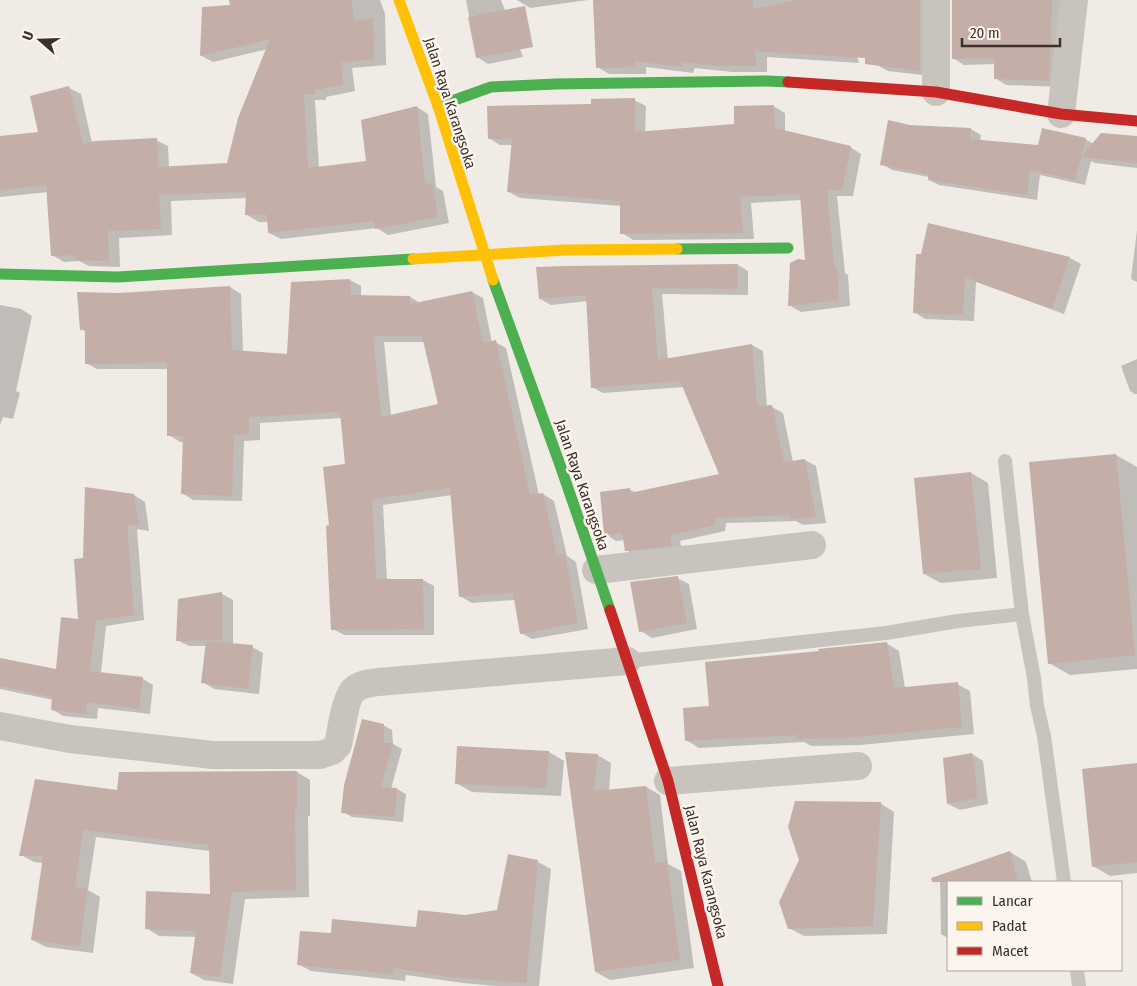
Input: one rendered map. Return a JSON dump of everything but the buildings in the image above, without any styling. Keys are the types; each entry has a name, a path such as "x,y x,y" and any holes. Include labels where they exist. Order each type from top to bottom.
{"street":[{"name":"Jalan Raya Karangsoka","path":"399,0 438,106 484,255 596,570 668,781 718,986"},
{"path":"936,0 936,92"},
{"path":"1061,114 1074,0"},
{"path":"438,106 491,87 555,84 768,81 936,92 1061,114 1137,121"},
{"path":"0,274 118,277 565,250 788,248"},
{"path":"596,570 812,545"},
{"path":"0,726 70,739 213,755 320,754 332,751 338,745 348,698 353,689 360,686 378,682 627,661"},
{"path":"668,781 858,766"}],"lane":[{"path":"1005,462 1022,614 1034,678 1037,706 1044,736 1064,881"},
{"path":"627,661 886,633 958,621 1022,614"},
{"path":"1077,971 1079,986"}],"traffic: fast":[{"path":"438,106 491,87 555,84 788,82"},
{"path":"677,249 788,248"},
{"path":"0,274 118,277 413,259"},
{"path":"493,280 610,610"}],"traffic: slow":[{"path":"399,0 438,106 493,280"},
{"path":"413,259 565,250 677,249"}],"traffic: jam":[{"path":"788,82 936,92 1061,114 1137,121"},
{"path":"610,610 668,781 718,986"}]}
